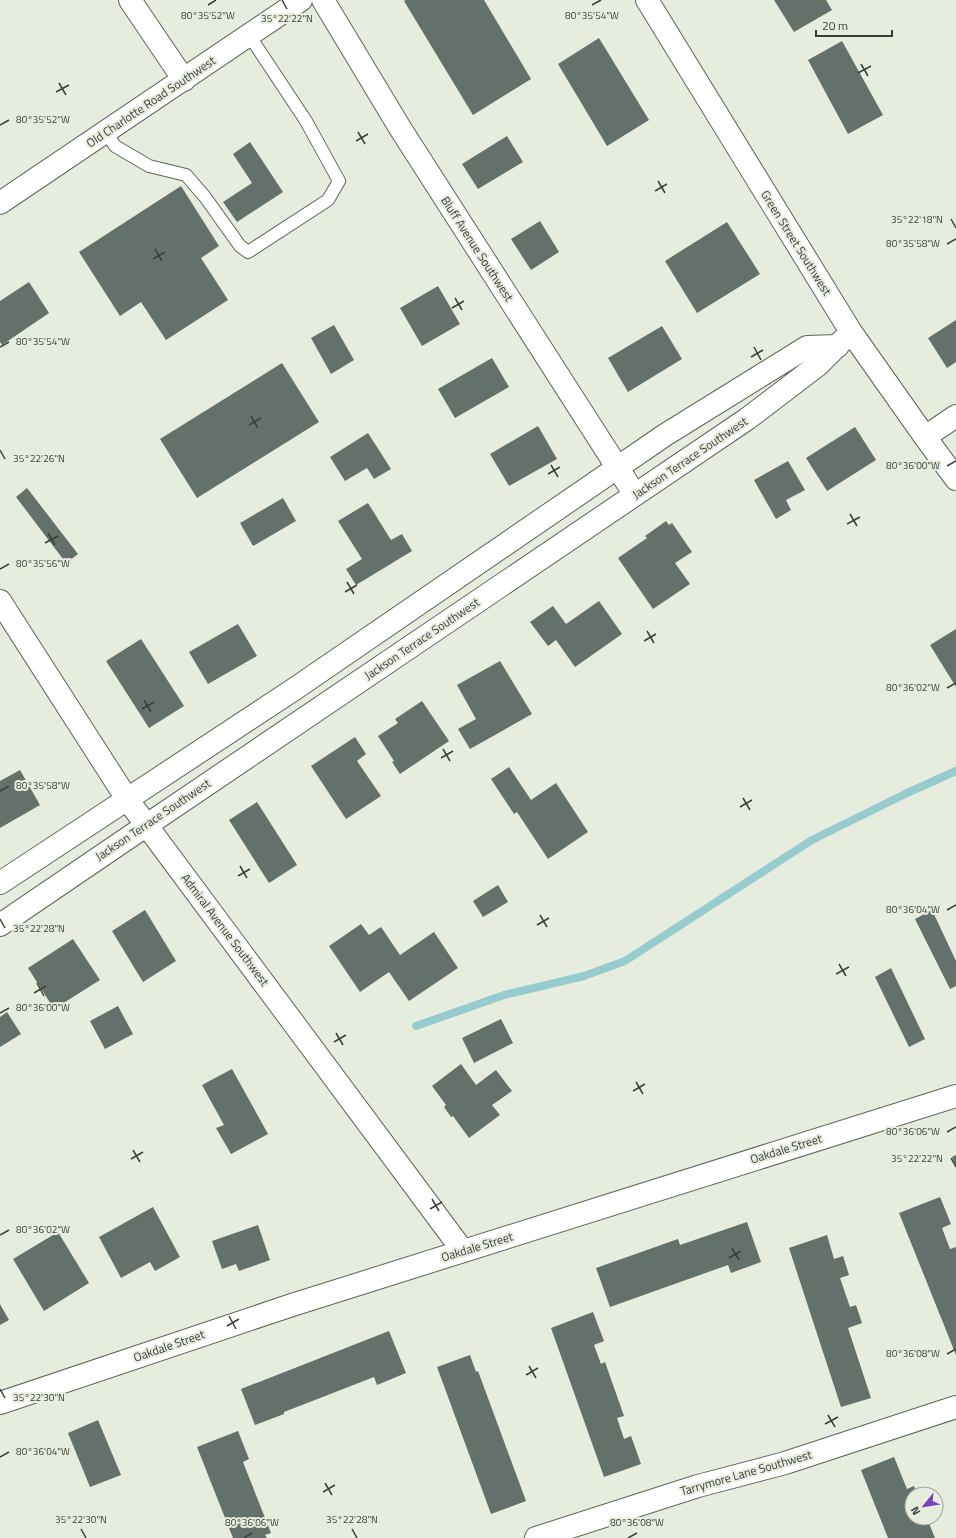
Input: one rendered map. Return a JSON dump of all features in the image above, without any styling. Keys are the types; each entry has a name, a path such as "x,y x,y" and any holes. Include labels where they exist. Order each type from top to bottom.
{"street":[{"path":"130,0 184,80"},
{"name":"Old Charlotte Road Southwest","path":"0,203 301,0"},
{"name":"Bluff Avenue Southwest","path":"323,0 404,134 635,495"},
{"name":"Green Street Southwest","path":"647,0 845,339 925,437 956,479"},
{"path":"0,883 292,690 664,435 807,347 845,339"},
{"name":"Jackson Terrace Southwest","path":"0,925 747,419 818,365 845,339"},
{"path":"925,437 956,416"},
{"name":"Admiral Avenue Southwest","path":"0,601 127,799 463,1251"},
{"name":"Oakdale Street","path":"0,1403 292,1305 956,1096"},
{"name":"Tarrymore Lane Southwest","path":"536,1538 698,1486 785,1463 956,1407"}],"lane":[{"path":"106,132 115,146 149,166 186,175 205,197 240,246 248,252 328,200 339,181 306,121 249,35"}],"building":[{"path":"484,0 531,79 473,115 404,1"},
{"path":"774,0 826,0 832,10 794,32"},
{"path":"599,38 649,120 607,146 558,64"},
{"path":"842,41 883,115 848,134 808,60"},
{"path":"507,136 523,162 478,189 462,164"},
{"path":"250,142 283,192 237,222 223,202 252,183 233,154"},
{"path":"181,186 219,246 201,258 228,300 166,340 141,302 120,316 79,252"},
{"path":"540,221 559,252 531,270 511,239"},
{"path":"727,222 760,274 697,313 665,261"},
{"path":"29,282 49,313 2,345 0,342 0,301"},
{"path":"438,286 460,324 422,346 400,308"},
{"path":"956,320 956,362 947,368 928,338"},
{"path":"334,325 354,360 331,374 311,338"},
{"path":"662,326 682,359 628,392 608,358"},
{"path":"492,358 509,387 455,418 438,389"},
{"path":"282,363 319,422 197,498 160,439"},
{"path":"538,426 557,459 509,486 490,454"},
{"path":"855,427 876,460 827,491 806,458"},
{"path":"368,433 391,469 374,479 367,468 345,481 330,457"},
{"path":"788,461 805,490 786,500 791,510 776,519 754,480"},
{"path":"27,488 78,554 66,563 16,497"},
{"path":"283,498 296,521 253,546 240,523"},
{"path":"368,503 391,540 402,534 412,551 356,585 346,569 362,559 338,521"},
{"path":"666,521 669,525 672,523 692,552 675,563 690,584 653,609 618,558 647,538 645,536"},
{"path":"599,601 622,634 575,667 556,640 548,646 530,622 553,606 566,624"},
{"path":"238,624 257,656 208,684 189,652"},
{"path":"956,629 956,687 930,645"},
{"path":"141,639 184,706 149,728 106,661"},
{"path":"500,661 532,714 470,749 458,729 476,719 457,685"},
{"path":"422,701 449,741 400,774 392,762 394,761 378,736 398,723 395,719"},
{"path":"355,737 366,754 357,761 381,796 346,819 311,766"},
{"path":"509,767 531,800 556,783 588,832 548,859 517,812 514,814 491,779"},
{"path":"20,770 40,805 0,828 0,781"},
{"path":"257,802 297,865 269,883 229,820"},
{"path":"498,885 508,902 483,917 473,901"},
{"path":"145,910 176,961 143,982 112,931"},
{"path":"932,910 956,961 956,986 950,989 915,919"},
{"path":"361,924 369,935 381,927 400,955 434,932 458,968 409,1001 389,972 360,992 329,946"},
{"path":"73,939 100,980 54,1009 28,968"},
{"path":"891,968 925,1039 909,1047 875,977"},
{"path":"118,1006 133,1034 105,1049 90,1021"},
{"path":"7,1012 21,1034 0,1047 0,1017"},
{"path":"501,1019 513,1043 474,1063 462,1038"},
{"path":"461,1064 476,1085 496,1070 512,1091 492,1105 500,1115 469,1138 453,1116 451,1117 444,1107 446,1105 432,1086"},
{"path":"232,1069 268,1134 231,1154 216,1128 224,1125 202,1085"},
{"path":"956,1155 956,1168 952,1157"},
{"path":"940,1197 951,1224 942,1228 950,1249 956,1247 956,1355 899,1213"},
{"path":"153,1207 180,1257 155,1271 150,1262 121,1278 99,1237"},
{"path":"747,1222 761,1262 731,1273 728,1265 610,1307 596,1268 678,1239 680,1245"},
{"path":"258,1225 270,1260 239,1271 236,1264 222,1269 212,1241"},
{"path":"58,1232 89,1283 44,1311 13,1259"},
{"path":"827,1235 834,1259 843,1256 849,1275 840,1278 850,1307 856,1305 862,1323 848,1328 871,1398 841,1407 789,1248"},
{"path":"0,1304 9,1320 0,1325"},
{"path":"593,1312 604,1341 594,1345 601,1364 605,1362 624,1416 617,1418 624,1439 631,1436 641,1464 604,1477 551,1328"},
{"path":"389,1331 406,1373 377,1385 374,1377 284,1412 284,1414 255,1425 241,1389"},
{"path":"470,1355 476,1372 478,1371 526,1501 491,1514 437,1367"},
{"path":"98,1420 121,1475 90,1487 68,1433"},
{"path":"238,1431 249,1459 243,1462 271,1533 265,1535 267,1538 233,1538 197,1447"},
{"path":"894,1457 906,1486 904,1486 904,1526 930,1526 935,1538 888,1538 861,1470"}],"waterway":[{"path":"416,1026 504,995 584,976 625,961 812,840 907,793 956,771"}]}
